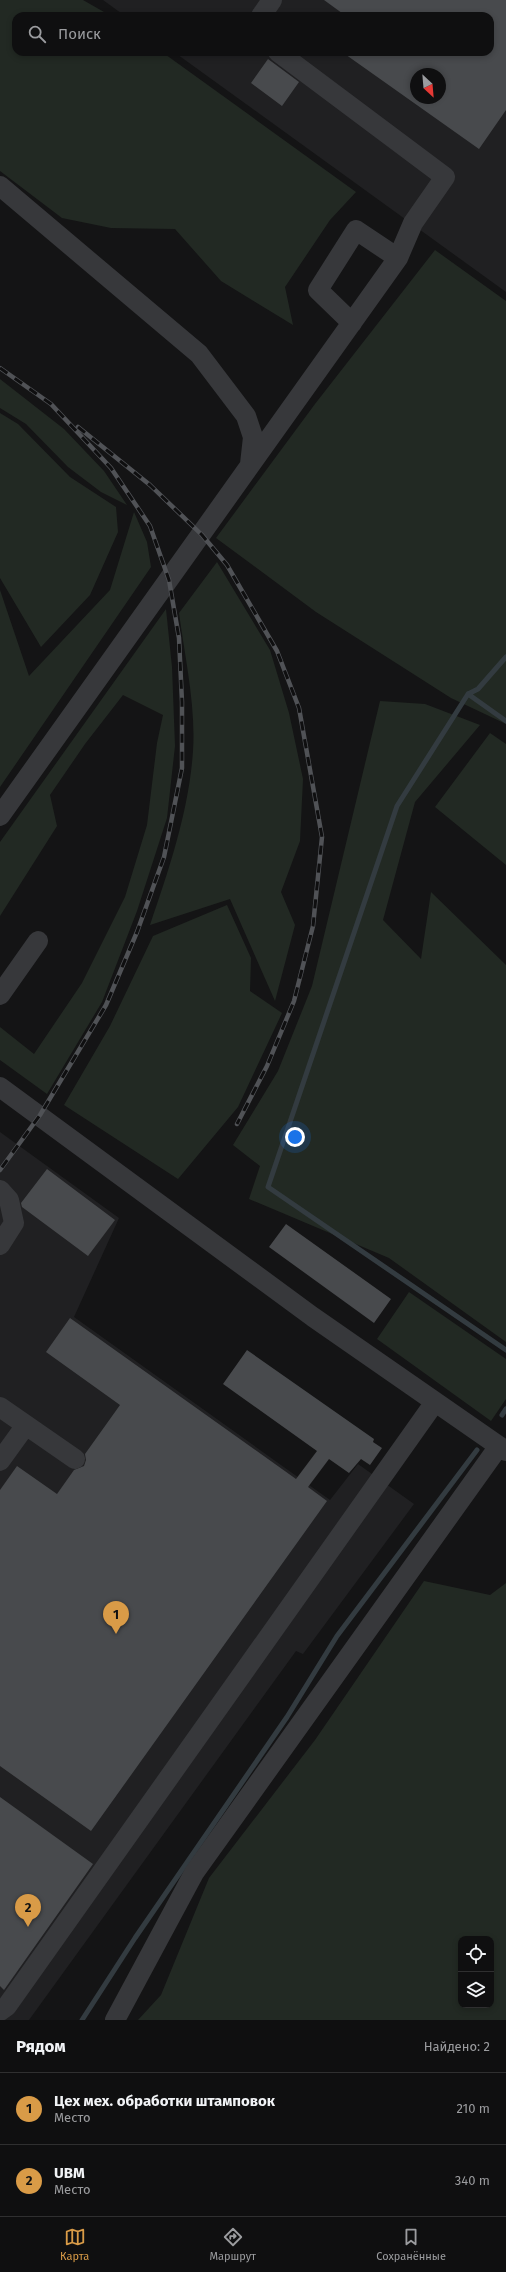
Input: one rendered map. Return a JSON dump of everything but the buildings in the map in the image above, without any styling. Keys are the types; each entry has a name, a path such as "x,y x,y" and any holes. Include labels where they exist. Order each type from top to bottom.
{"street":[{"path":"264,12 272,0"},
{"path":"0,816 202,535 250,464 398,258 413,223 445,177 283,56"},
{"path":"0,186 199,354 246,416 253,438 250,464"},
{"path":"352,323 318,290 356,230 398,258"},
{"path":"0,995 38,941"},
{"path":"0,1087 313,1317 502,1449 194,1873 115,2020"},
{"path":"0,1190 9,1200 14,1223 0,1245"},
{"path":"0,2011 7,2006 435,1402"},
{"path":"0,1407 75,1459"},
{"path":"0,1461 26,1425"}],"shaded area":[{"path":"0,0 83,0 104,12 12,12 12,56 168,56 356,192 330,220 285,287 293,325 221,281 175,229 111,228 62,218 0,171"},
{"path":"103,0 506,0 506,292 180,56 494,56 494,12 120,12"},
{"path":"435,250 506,301 506,724 451,698 316,612 216,538 315,404"},
{"path":"0,379 64,429 104,471 127,505 101,492 68,467 26,424 0,408"},
{"path":"0,413 18,424 70,477 116,507 118,532 90,595 41,647 0,578"},
{"path":"134,512 147,542 151,567 0,787 0,590 29,676 110,590"},
{"path":"217,562 270,650 289,713 303,779 300,841 281,892 295,925 275,1001 230,899 150,925 171,861 183,818 191,773 194,734 193,717 179,613"},
{"path":"166,609 172,667 175,746 167,818 137,911 102,1002 47,1094 0,1060 0,1027 34,1054 82,983 125,897 147,825 157,743 163,715 123,695 85,744 50,795 57,826 0,916 0,842"},
{"path":"380,701 425,704 480,725 415,802 383,920 421,959 431,892 506,965 506,1342 389,1258 249,1199 260,1166 233,1145 278,1071 312,986"},
{"path":"490,733 506,744 506,865 435,807"},
{"path":"227,905 251,958 250,991 282,1013 238,1107 178,1179 64,1105 110,1026 153,936"},
{"path":"0,1132 119,1218 74,1317 330,1500 358,1464 414,1504 303,1654 296,1651 29,2020 0,2020"},
{"path":"409,1292 506,1359 506,1399 491,1421 377,1339"},
{"path":"424,1581 490,1595 506,1583 506,2020 138,2020 161,1995 209,1878 315,1740"}],"waterway":[{"path":"506,657 478,689 468,694 397,806 268,1187 506,1350"},
{"path":"468,694 506,721"},
{"path":"502,1415 506,1409"},
{"path":"82,2020 135,1938 287,1717 337,1636 477,1450"}],"railway":[{"path":"0,368 51,404 111,468 150,526 169,580 179,638 182,702 182,768 164,857 137,932 106,1005 40,1115 0,1170"},
{"path":"78,427 150,485 202,535 227,565 277,651 299,708 322,837 313,926 294,1001 267,1066 237,1124"}],"place":[{"name":"Цех мех. обработки штамповок","path":"116,1634"},
{"name":"UBM","path":"28,1927"}]}
